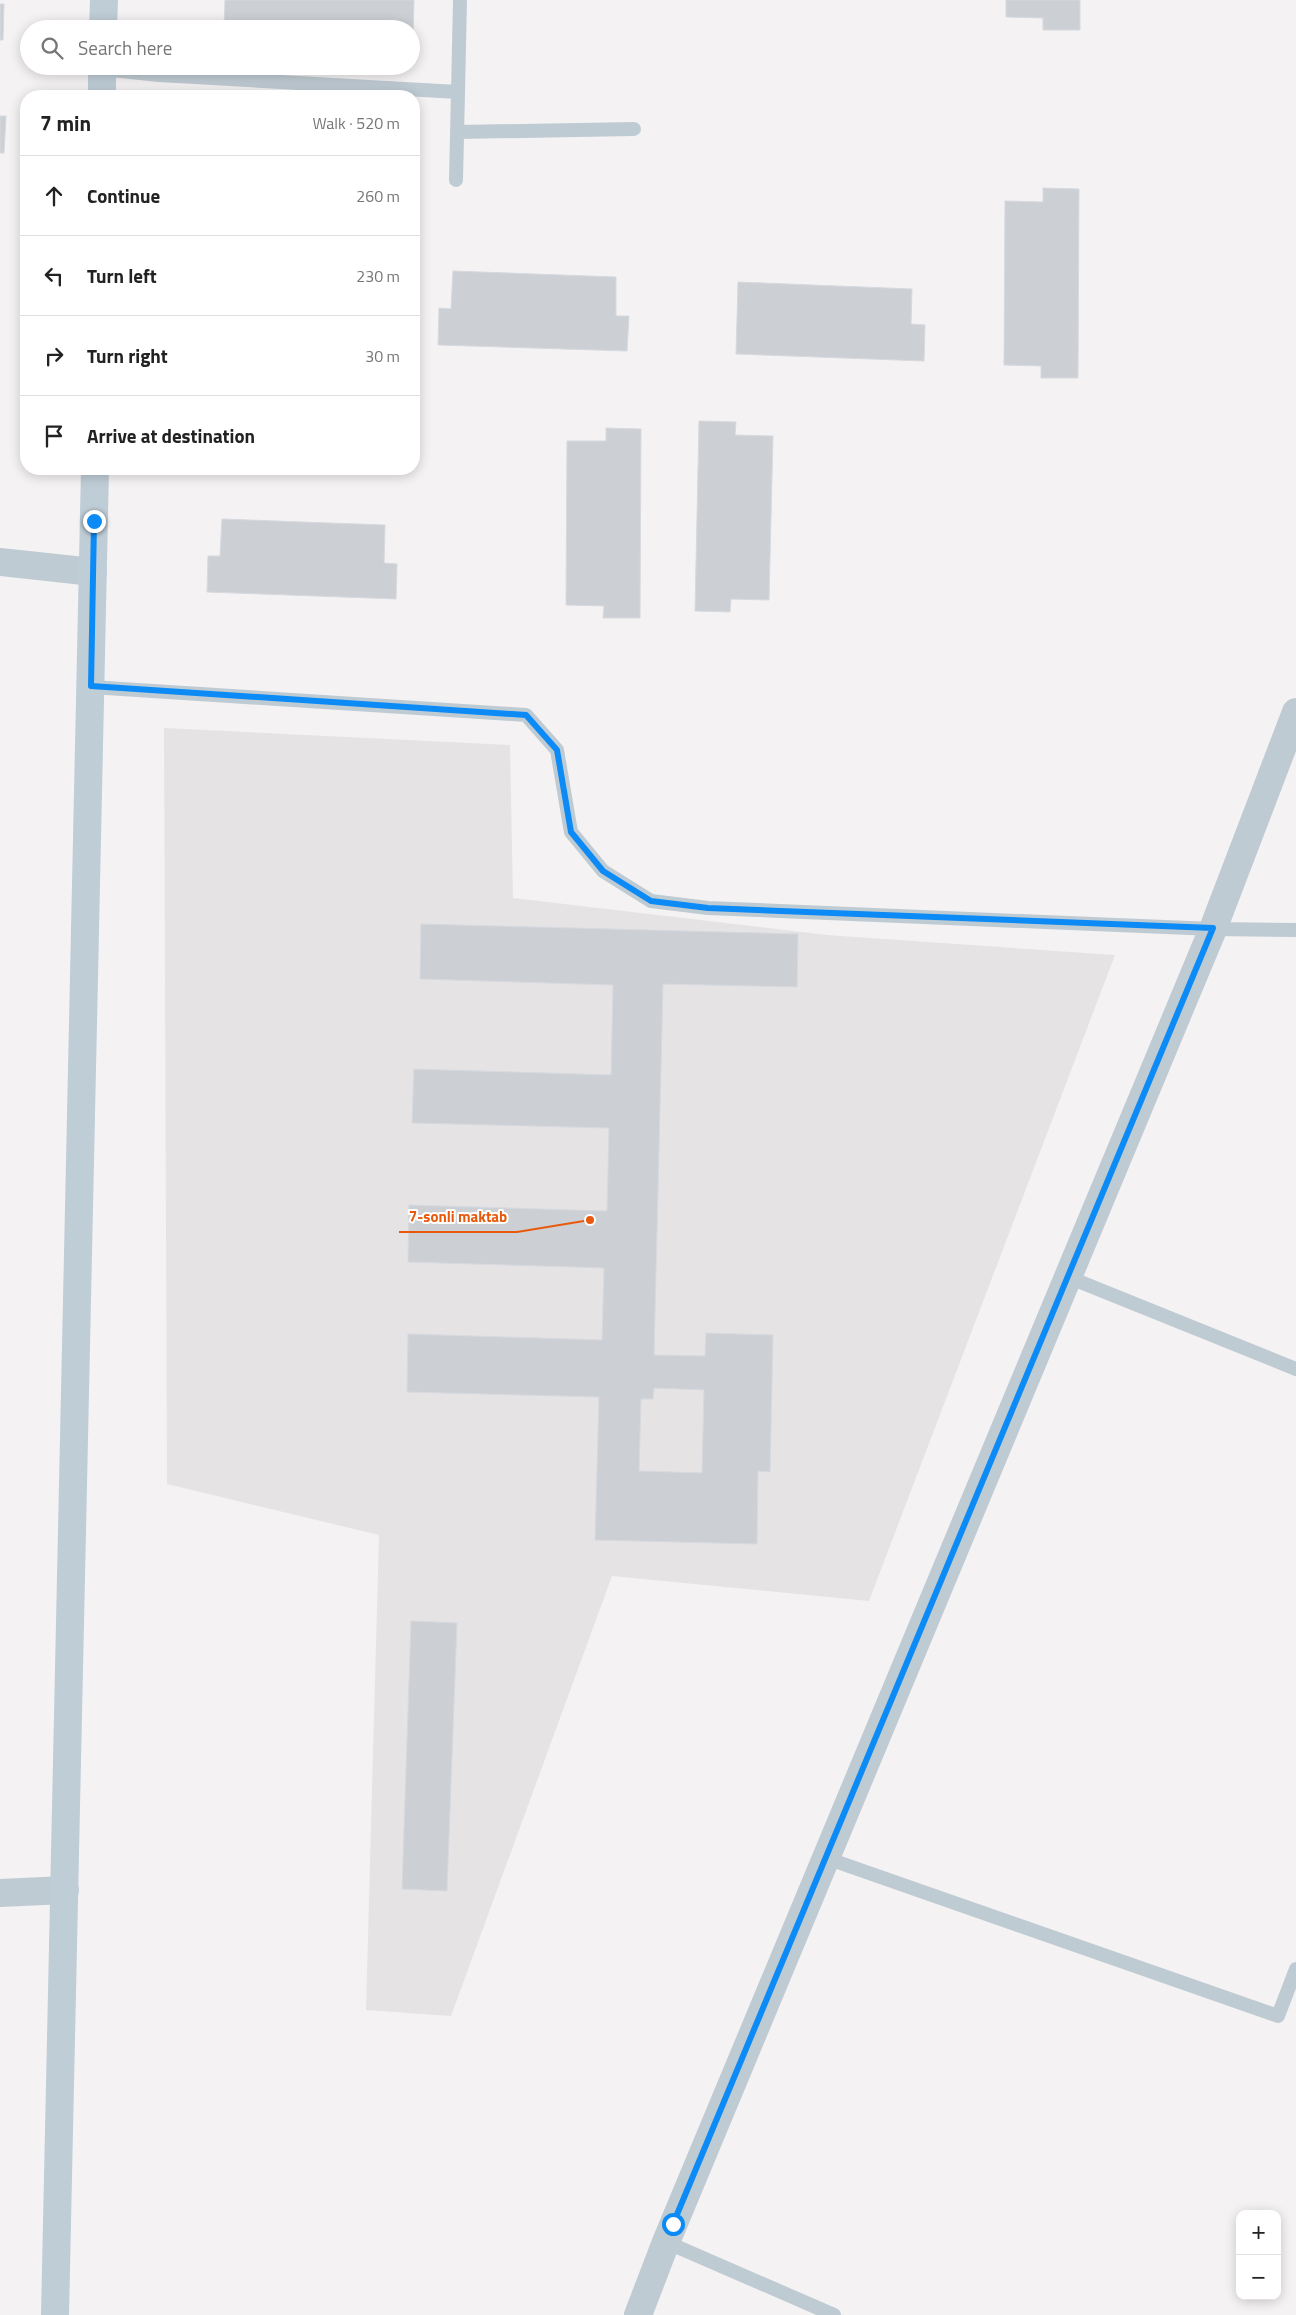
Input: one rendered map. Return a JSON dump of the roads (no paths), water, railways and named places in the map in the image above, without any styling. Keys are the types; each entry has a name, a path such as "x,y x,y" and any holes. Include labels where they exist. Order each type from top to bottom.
{"street":[{"path":"103,20 104,0"},
{"path":"102,75 102,90"},
{"path":"55,2315 95,475"},
{"path":"0,562 93,572"},
{"path":"638,2315 666,2242 1213,928 1296,712"},
{"path":"0,1894 64,1890"}],"lane":[{"path":"456,180 460,0"},
{"path":"159,75 458,92"},
{"path":"458,132 634,129"},
{"path":"91,686 526,715 557,750 571,832 603,871 651,901 718,908 1296,930"},
{"path":"1068,1276 1296,1369"},
{"path":"826,1858 1278,2016 1296,1969"},
{"path":"666,2242 834,2315"}],"place":[{"name":"7-sonli maktab","path":"590,1220"}]}
